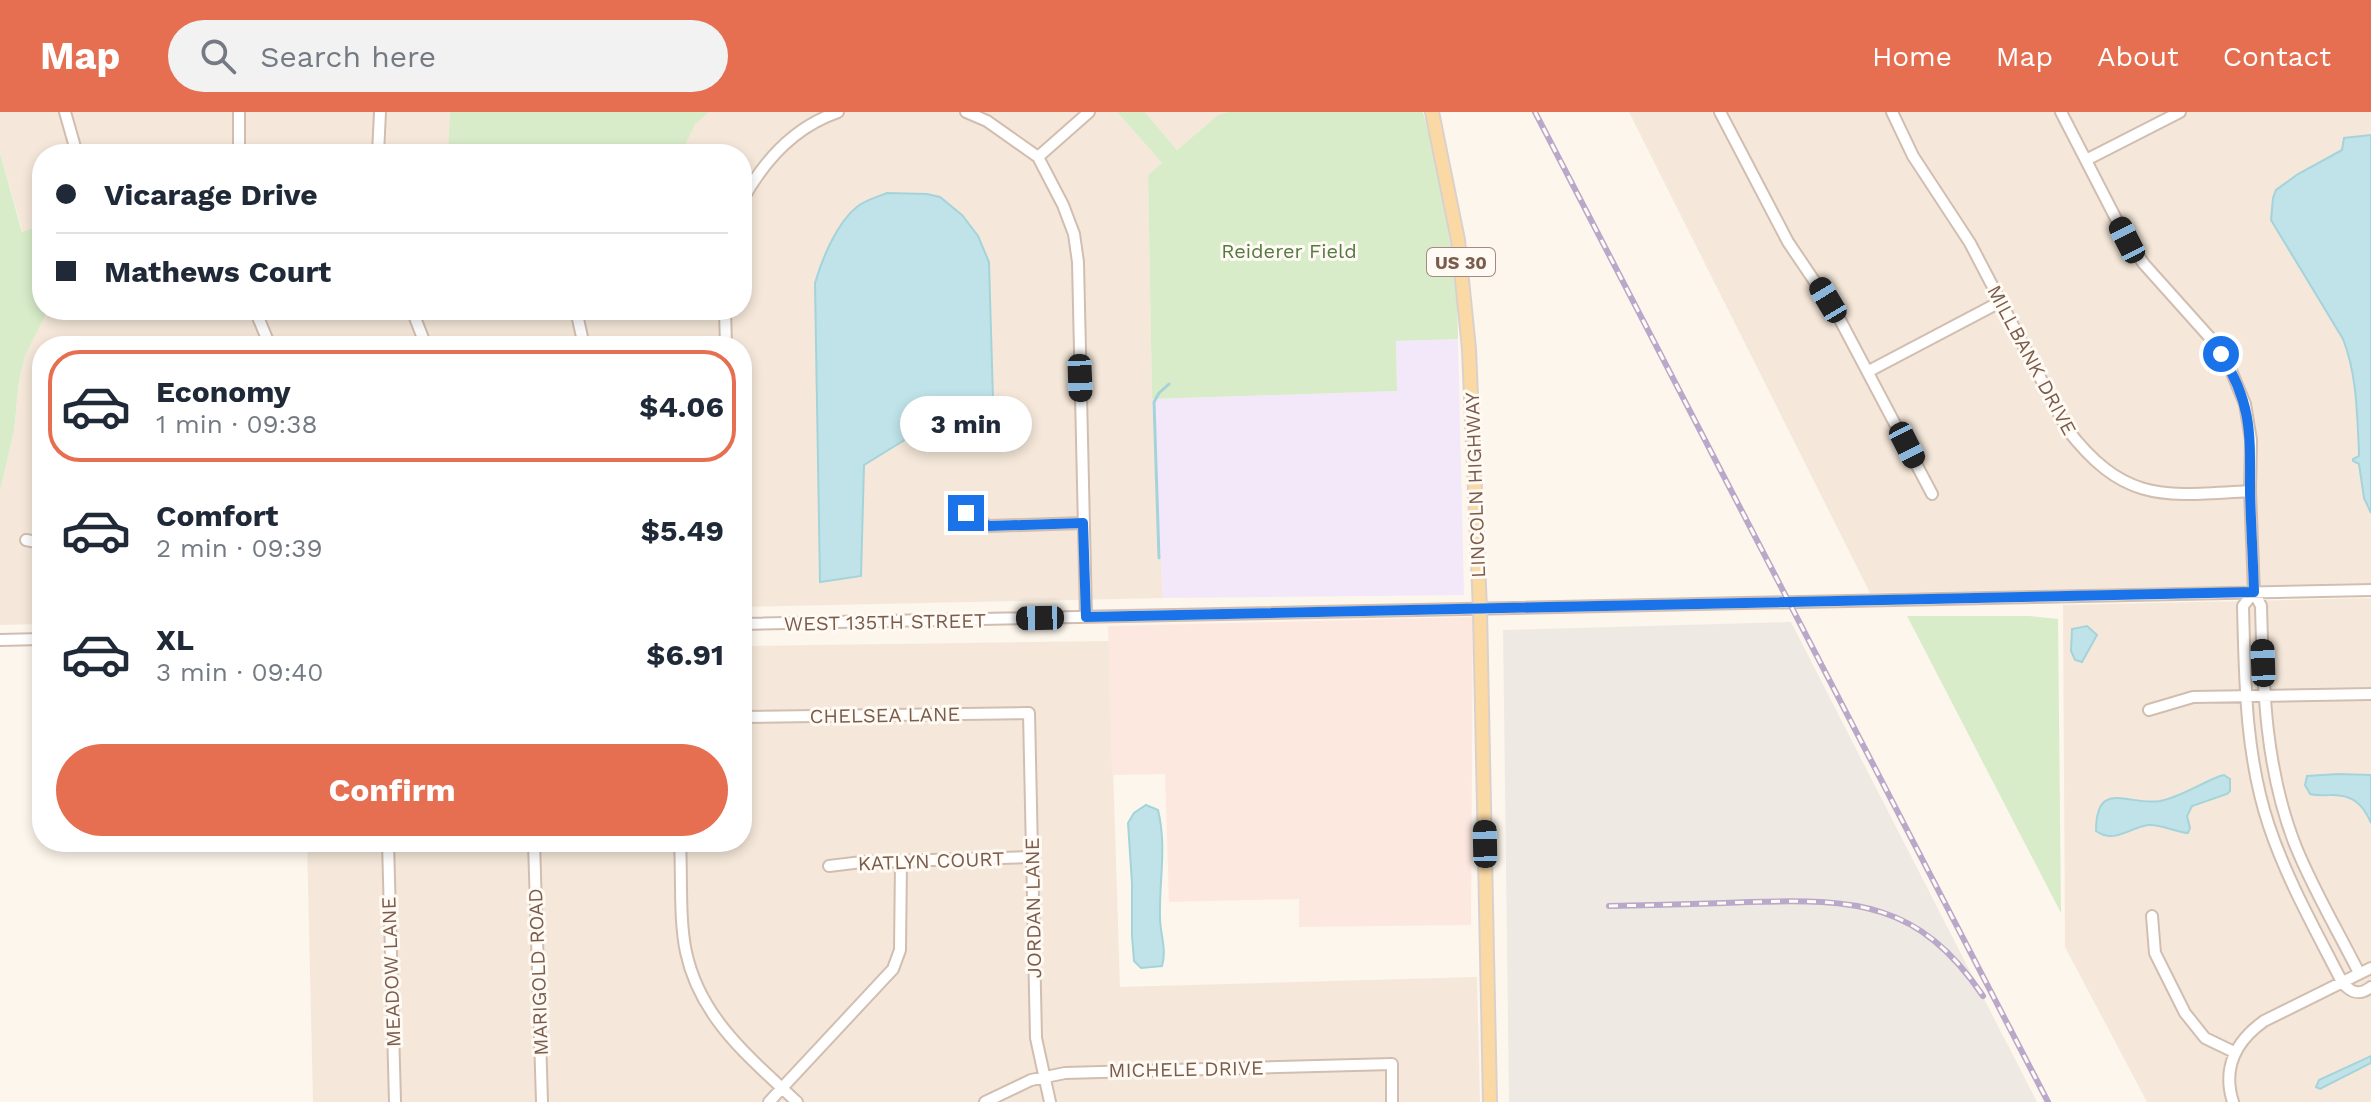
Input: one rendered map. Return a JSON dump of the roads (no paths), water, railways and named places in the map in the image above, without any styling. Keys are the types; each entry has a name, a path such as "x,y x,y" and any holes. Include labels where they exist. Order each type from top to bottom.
{"main road":[{"name":"LINCOLN HIGHWAY","path":"1432,112 1458,240 1467,319 1480,610 1490,1102"}],"street":[{"path":"65,112 74,144"},
{"path":"239,112 239,144"},
{"path":"378,144 380,112"},
{"path":"752,183 776,152 802,130 838,112"},
{"path":"966,112 987,121 1038,157 1074,234 1078,262 1086,617"},
{"path":"1038,157 1089,112"},
{"path":"1720,112 1788,242 1819,284 1869,371 1932,494"},
{"name":"MILLBANK DRIVE","path":"1892,112 1913,156 1970,243 2067,429 2086,454 2110,474 2137,488 2164,495 2250,491"},
{"path":"2061,112 2127,240 2144,264 2212,340 2230,368 2245,404 2251,440 2254,592 2261,606 2264,696 2275,777 2295,845 2359,973"},
{"path":"2086,160 2180,112"},
{"path":"1869,371 2000,302"},
{"path":"966,513 989,526 1083,523"},
{"path":"26,540 32,541"},
{"name":"WEST 135TH STREET","path":"752,624 2371,590"},
{"path":"2254,592 2243,606 2245,697 2257,781 2269,825 2303,904 2342,982 2355,993 2371,987"},
{"path":"0,640 32,639"},
{"path":"2149,710 2193,697 2371,694"},
{"name":"CHELSEA LANE","path":"752,717 1029,713"},
{"name":"JORDAN LANE","path":"1029,713 1036,1038 1050,1102"},
{"path":"2257,781 2275,777"},
{"path":"2279,851 2295,845"},
{"name":"MEADOW LANE","path":"388,852 395,1102"},
{"name":"MARIGOLD ROAD","path":"534,852 542,1102"},
{"path":"680,852 685,949 693,978 706,1006 730,1038 797,1102"},
{"name":"KATLYN COURT","path":"829,866 862,862 1032,857"},
{"path":"769,1102 893,969 900,950 901,861"},
{"path":"2303,904 2318,895"},
{"path":"2152,916 2155,953 2185,1013 2205,1038 2234,1052"},
{"path":"2233,1102 2229,1075 2234,1052 2249,1033 2264,1021 2371,968"},
{"name":"MICHELE DRIVE","path":"985,1102 1043,1076 1083,1071 1392,1064 1392,1102"}],"water":[{"path":"2371,135 2371,513 2364,498 2359,464 2353,461 2359,456 2357,409 2354,380 2343,339 2271,220 2276,190 2342,150 2344,138"},
{"path":"887,193 940,197 962,215 978,236 989,262 993,400 978,420 937,420 864,465 861,576 820,582 815,283 826,252 843,221 861,204"},
{"path":"2087,626 2097,635 2082,662 2075,660 2071,651 2072,629"},
{"path":"2371,775 2371,823 2364,810 2351,798 2310,794 2305,785 2307,776"},
{"path":"2220,776 2230,779 2230,791 2192,806 2187,816 2188,833 2153,825 2115,836 2096,831 2097,815 2108,800 2160,801"},
{"path":"1146,805 1158,810 1161,823 1160,917 1164,954 1162,966 1141,968 1134,961 1128,823 1134,813"},
{"path":"2371,1056 2371,1063 2320,1089 2316,1087 2319,1080"}],"waterway":[{"path":"1159,558 1154,402 1169,384"}],"railway":[{"path":"1535,112 2048,1102"},
{"path":"1609,906 1787,901 1853,905 1882,912 1909,924 1934,941 1959,965 1983,996"}],"park label":[{"name":"Reiderer Field","path":"1289,251"}]}
